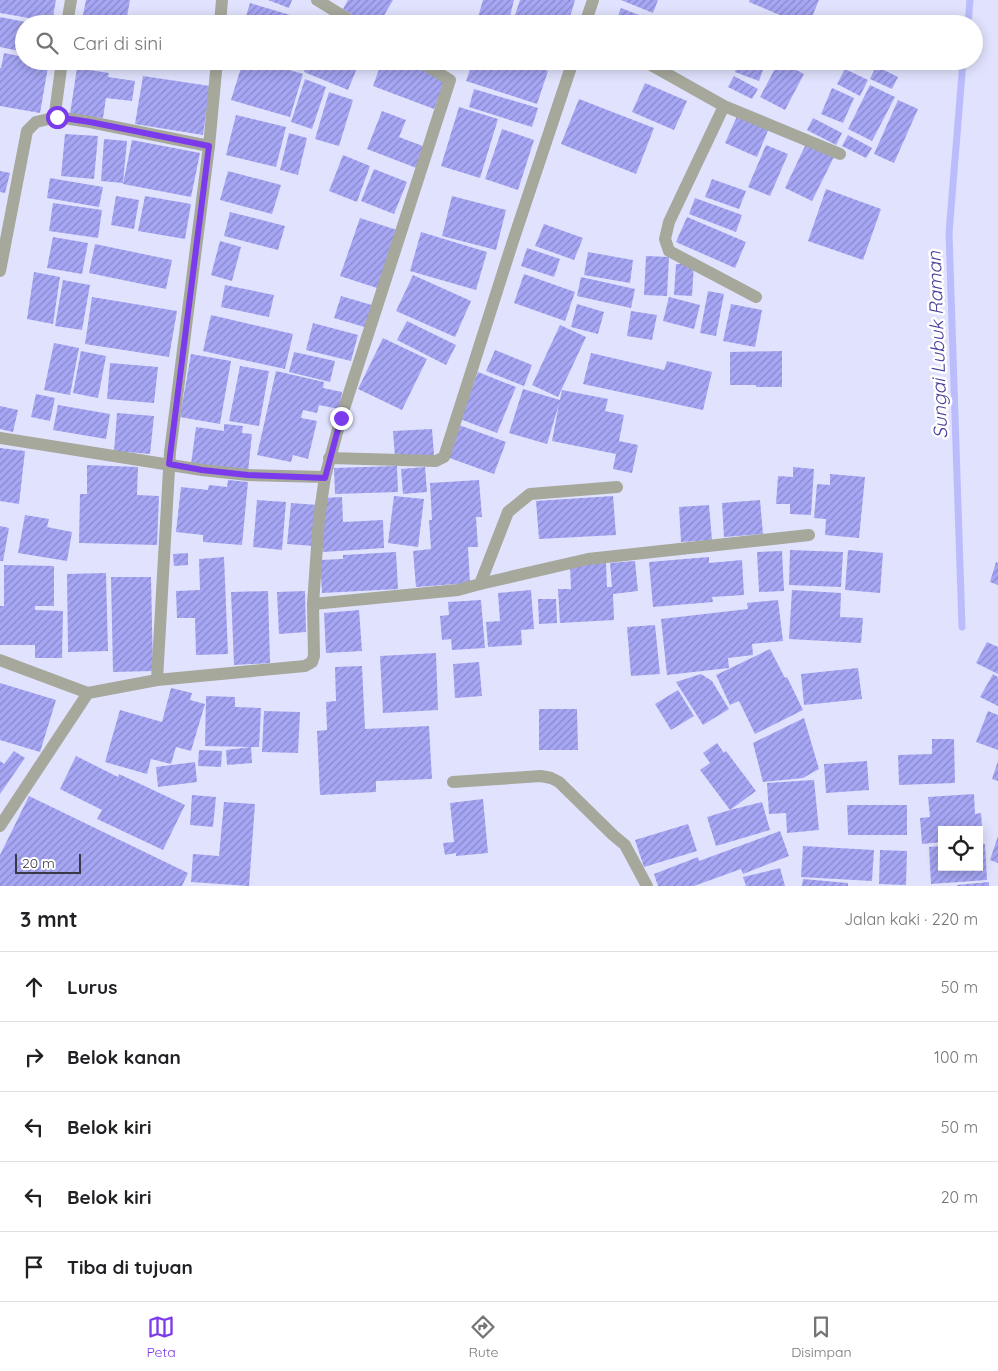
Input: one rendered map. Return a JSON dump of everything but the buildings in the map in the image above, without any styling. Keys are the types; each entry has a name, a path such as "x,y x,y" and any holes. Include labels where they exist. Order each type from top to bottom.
{"street":[{"path":"68,15 71,0"},
{"path":"221,15 222,0"},
{"path":"317,0 341,15"},
{"path":"588,15 593,0"},
{"path":"57,117 55,113 61,70"},
{"path":"157,680 169,464 209,146 216,70"},
{"path":"0,660 88,693 157,680 305,666 312,662 314,656 313,604 319,518 329,458 450,80 434,70"},
{"path":"329,458 436,461 444,457 570,70"},
{"path":"660,70 724,106 840,154"},
{"path":"724,106 669,222 665,239 669,251 756,296"},
{"path":"0,271 27,131 36,122 57,117 209,146"},
{"path":"0,438 202,470 248,475 325,478"},
{"path":"480,584 508,512 530,494 617,487"},
{"path":"313,604 458,590 588,559 809,535"},
{"path":"0,826 88,693"},
{"path":"454,782 541,776 559,782 625,845 647,886"}],"waterway":[{"name":"Sungai Lubuk Raman","path":"969,15 970,0"},
{"name":"Sungai Lubuk Raman","path":"962,70 949,233 962,627"}],"route":[{"path":"57,117 209,146 169,464 248,475 325,478 341,418"}]}
